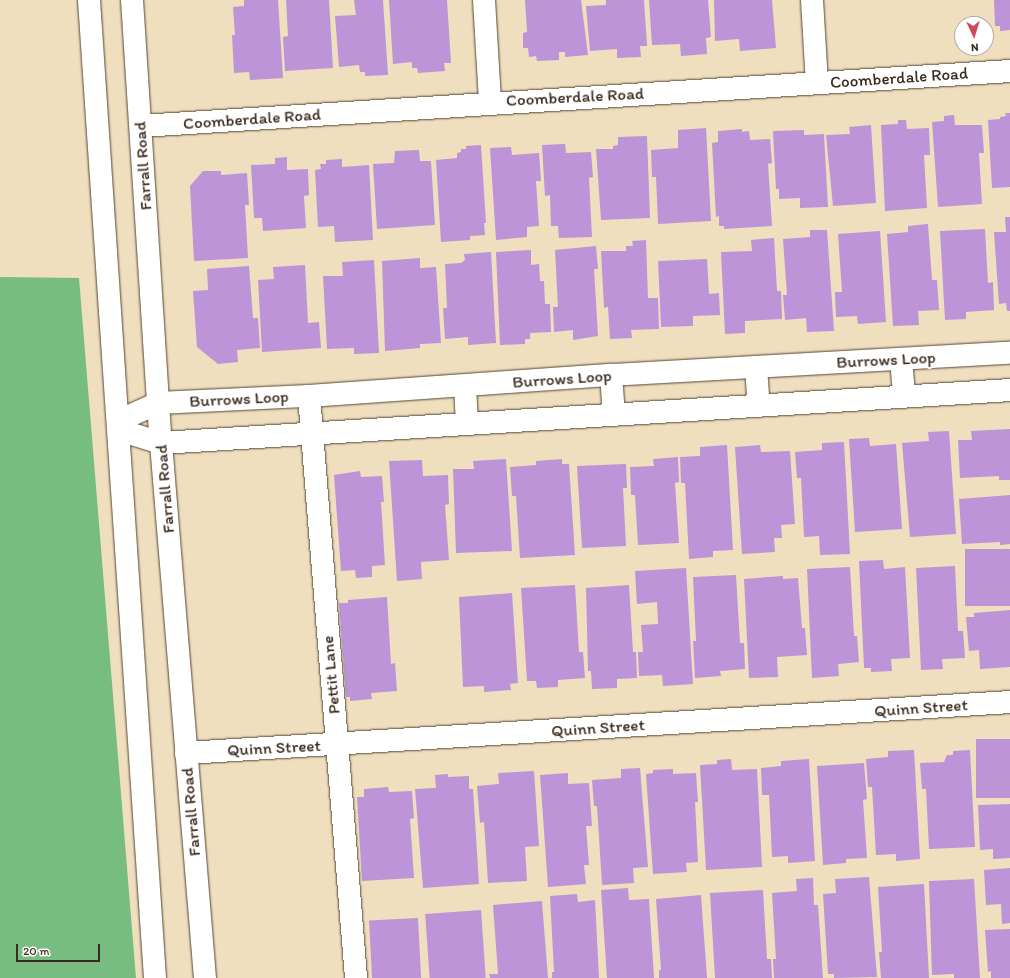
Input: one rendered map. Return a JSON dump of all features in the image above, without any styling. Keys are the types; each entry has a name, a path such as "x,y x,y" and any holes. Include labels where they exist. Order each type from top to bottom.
{"street":[{"path":"89,0 119,426 155,978"},
{"path":"484,0 490,102"},
{"path":"812,0 817,83"},
{"name":"Farrall Road","path":"135,2 158,402 205,978"},
{"name":"Coomberdale Road","path":"141,126 490,102 1010,71"},
{"name":"Burrows Loop","path":"119,426 158,402 309,396 611,375 1010,353"},
{"path":"901,359 904,396"},
{"path":"756,367 759,406"},
{"path":"611,375 614,415"},
{"path":"465,386 467,423"},
{"path":"119,426 161,443 1010,390"},
{"name":"Pettit Lane","path":"309,396 356,978"},
{"name":"Quinn Street","path":"186,753 1010,702"}],"green space":[{"path":"0,277 79,278 136,978 0,978"}],"building":[{"path":"244,0 278,0 283,78 250,80 249,72 234,73 232,35 235,35 233,7 244,6"},
{"path":"286,0 329,0 333,68 285,71 283,37 288,36"},
{"path":"354,0 383,0 388,75 365,76 365,72 360,72 359,65 339,67 335,16 356,15"},
{"path":"389,0 447,0 451,63 444,63 445,71 418,73 417,68 412,68 412,62 393,64"},
{"path":"525,0 581,0 588,55 565,57 565,52 559,52 559,60 537,61 536,56 529,57 528,48 523,48 523,33 527,32"},
{"path":"606,0 644,0 647,46 640,46 641,57 617,58 617,49 590,51 586,6 606,5"},
{"path":"649,0 708,0 711,37 706,38 707,54 681,56 680,44 652,45"},
{"path":"714,0 772,0 776,48 740,51 739,39 715,41"},
{"path":"994,0 1010,0 1010,30 1000,31 1000,26 995,26"},
{"path":"1005,113 1010,113 1010,187 992,188 988,120 1000,119 1000,117 1006,116"},
{"path":"954,115 955,125 982,125 984,153 979,153 982,204 938,207 932,122 944,121 944,116"},
{"path":"898,120 906,120 907,129 929,128 930,155 924,155 927,208 885,211 881,125 898,124"},
{"path":"871,125 876,203 833,206 826,135 850,134 849,127"},
{"path":"706,128 711,221 658,224 656,177 652,177 651,150 678,148 678,130"},
{"path":"742,129 742,132 749,131 750,140 770,139 772,163 768,164 772,226 724,229 724,226 719,226 719,216 716,217 712,143 718,142 718,131"},
{"path":"804,130 804,135 824,134 828,207 800,208 800,198 779,199 779,189 776,189 773,131"},
{"path":"647,136 650,218 601,220 596,149 613,149 613,146 618,145 618,137"},
{"path":"565,144 566,153 591,152 593,177 589,178 592,237 559,238 558,226 551,226 550,195 545,196 542,145"},
{"path":"481,145 486,223 484,223 485,235 470,236 470,240 441,242 436,160 457,158 457,153 461,152 461,149 466,149 466,146"},
{"path":"511,147 512,155 539,153 541,181 536,181 539,226 527,227 527,237 496,240 490,148"},
{"path":"419,150 420,161 431,161 435,225 377,229 373,164 394,163 395,151"},
{"path":"287,157 287,170 308,169 309,195 304,196 306,228 263,231 262,218 254,218 251,165 275,164 275,158"},
{"path":"342,159 342,167 369,165 373,240 335,242 334,226 318,227 315,170 321,169 320,164 326,164 326,160"},
{"path":"203,171 221,171 221,175 247,173 249,205 245,205 248,258 194,261 190,186"},
{"path":"1005,217 1010,217 1010,311 1007,311 1006,303 999,304 994,232 1006,232"},
{"path":"928,224 932,280 937,280 939,310 918,311 919,325 893,326 887,234 908,232 908,226"},
{"path":"985,229 988,283 993,282 994,310 966,312 966,319 945,320 940,231"},
{"path":"810,230 827,230 834,331 807,332 806,318 785,320 783,295 787,295 783,239 810,237"},
{"path":"880,231 886,322 858,324 857,316 836,317 835,292 842,292 838,234"},
{"path":"774,238 777,291 781,291 782,319 745,321 745,333 725,334 721,252 752,251 751,240"},
{"path":"646,240 648,298 658,298 659,329 631,330 632,338 610,339 608,307 604,308 601,251 626,251 626,246 633,246 632,241"},
{"path":"596,246 598,269 594,269 598,336 573,340 573,330 554,332 553,307 558,307 555,250"},
{"path":"531,250 531,265 539,264 540,281 544,281 545,304 550,304 551,332 530,333 530,339 525,339 525,344 500,345 496,252"},
{"path":"491,252 496,343 468,345 468,337 445,339 443,308 447,308 445,264 461,263 465,260 464,254"},
{"path":"420,258 420,268 436,267 441,343 420,344 420,348 385,351 382,261"},
{"path":"707,259 709,294 719,293 720,315 693,316 693,326 661,327 658,261"},
{"path":"374,260 379,353 354,354 354,348 327,349 323,276 343,276 342,262"},
{"path":"305,265 308,323 319,322 321,348 262,352 258,280 274,279 273,267"},
{"path":"249,266 253,318 258,318 260,348 237,350 238,362 218,364 197,347 193,291 208,290 207,269"},
{"path":"1010,429 1010,480 999,480 999,476 960,478 958,440 972,440 971,431"},
{"path":"949,431 956,534 910,537 902,443 929,441 928,432"},
{"path":"869,438 870,446 896,444 902,529 855,532 849,439"},
{"path":"844,442 850,554 820,555 819,536 804,537 801,478 797,478 795,452 822,450 822,443"},
{"path":"727,445 733,550 713,551 713,557 689,559 685,483 681,483 680,457 700,456 700,447"},
{"path":"760,445 761,452 790,451 795,524 781,525 782,538 774,538 775,552 742,554 735,447"},
{"path":"678,457 679,482 675,483 679,543 638,545 635,495 631,495 630,467 654,466 653,459"},
{"path":"506,459 512,551 456,553 453,469 474,469 473,461"},
{"path":"562,459 562,464 569,464 575,555 520,558 516,496 512,496 510,467 536,465 536,461"},
{"path":"422,460 423,476 448,475 449,504 445,505 449,560 421,562 422,579 397,581 389,461"},
{"path":"626,464 627,488 623,488 626,546 582,548 577,466"},
{"path":"360,471 361,477 382,476 384,502 381,502 385,565 372,566 372,577 356,578 355,570 341,571 334,475"},
{"path":"1010,495 1010,544 1000,545 1000,542 962,544 959,499"},
{"path":"965,549 1010,549 1010,606 965,606"},
{"path":"883,560 884,569 905,567 910,658 891,659 892,671 871,672 871,668 864,668 859,561"},
{"path":"955,566 958,631 963,631 965,658 942,659 943,669 921,670 916,568"},
{"path":"850,567 854,636 857,636 859,662 838,664 839,676 812,678 807,569"},
{"path":"686,568 693,684 663,686 662,675 639,676 638,652 643,652 641,625 658,624 657,602 637,604 635,571"},
{"path":"736,575 740,643 744,643 745,669 720,671 721,676 695,678 693,641 696,641 693,577"},
{"path":"783,576 783,579 798,578 802,628 805,628 807,655 777,657 778,677 749,678 744,579"},
{"path":"575,585 579,652 583,652 585,678 558,680 558,687 537,688 536,681 527,681 521,588"},
{"path":"629,585 633,652 636,652 637,678 617,679 617,688 592,689 591,671 588,671 586,588"},
{"path":"512,593 518,683 510,684 511,690 484,692 484,686 463,687 459,597"},
{"path":"387,597 391,664 395,663 397,691 371,693 372,699 350,701 350,697 346,697 339,603 348,603 348,600"},
{"path":"1010,610 1010,667 980,669 979,650 969,651 966,617 974,617 974,613"},
{"path":"976,739 1010,739 1010,798 976,798"},
{"path":"914,750 920,859 896,861 896,854 876,855 872,787 868,787 866,759 888,757 888,751"},
{"path":"970,750 975,847 929,849 926,789 922,789 920,763 944,762 947,755 953,755 953,751"},
{"path":"731,759 732,770 757,769 762,867 706,870 700,765 717,764 717,760"},
{"path":"809,759 815,861 788,863 788,856 772,857 769,795 762,795 761,768 781,766 781,761"},
{"path":"864,763 867,799 863,800 867,858 846,859 846,863 823,865 817,766"},
{"path":"640,768 648,867 633,868 634,883 602,885 597,806 594,806 592,780 621,778 621,769"},
{"path":"673,769 673,774 696,773 698,802 695,802 698,862 686,863 687,872 653,874 646,774 653,773 653,770"},
{"path":"534,771 539,846 525,847 527,881 488,883 484,822 480,823 477,786 499,784 498,773"},
{"path":"568,773 568,784 589,783 592,826 586,826 589,865 584,865 586,884 548,887 540,775"},
{"path":"448,774 448,777 469,776 469,789 473,789 479,884 423,888 415,789 436,788 435,775"},
{"path":"388,787 389,792 412,791 414,818 410,819 414,878 362,881 357,797 364,797 364,789"},
{"path":"1010,804 1010,858 993,859 993,849 980,850 978,805"},
{"path":"1010,868 1010,923 1002,924 1001,904 986,905 984,870"},
{"path":"869,877 877,977 834,978 834,974 828,974 823,894 836,893 835,879"},
{"path":"813,878 814,905 818,905 823,978 774,978 773,959 776,959 772,893 797,891 796,879"},
{"path":"974,879 980,978 954,978 954,974 932,975 929,881"},
{"path":"924,884 929,978 881,978 879,952 882,952 878,887"},
{"path":"628,888 629,900 649,899 654,978 607,978 601,890"},
{"path":"763,890 767,959 771,959 772,978 715,978 710,893"},
{"path":"577,894 578,902 595,900 599,978 552,978 552,972 554,972 550,896"},
{"path":"701,895 707,978 659,978 659,970 661,970 656,899"},
{"path":"542,901 548,978 490,978 489,974 498,974 493,905"},
{"path":"481,910 486,978 430,978 425,914"},
{"path":"418,918 421,978 372,978 369,921"},
{"path":"1010,929 1010,978 991,978 991,971 988,972 985,930"}]}
